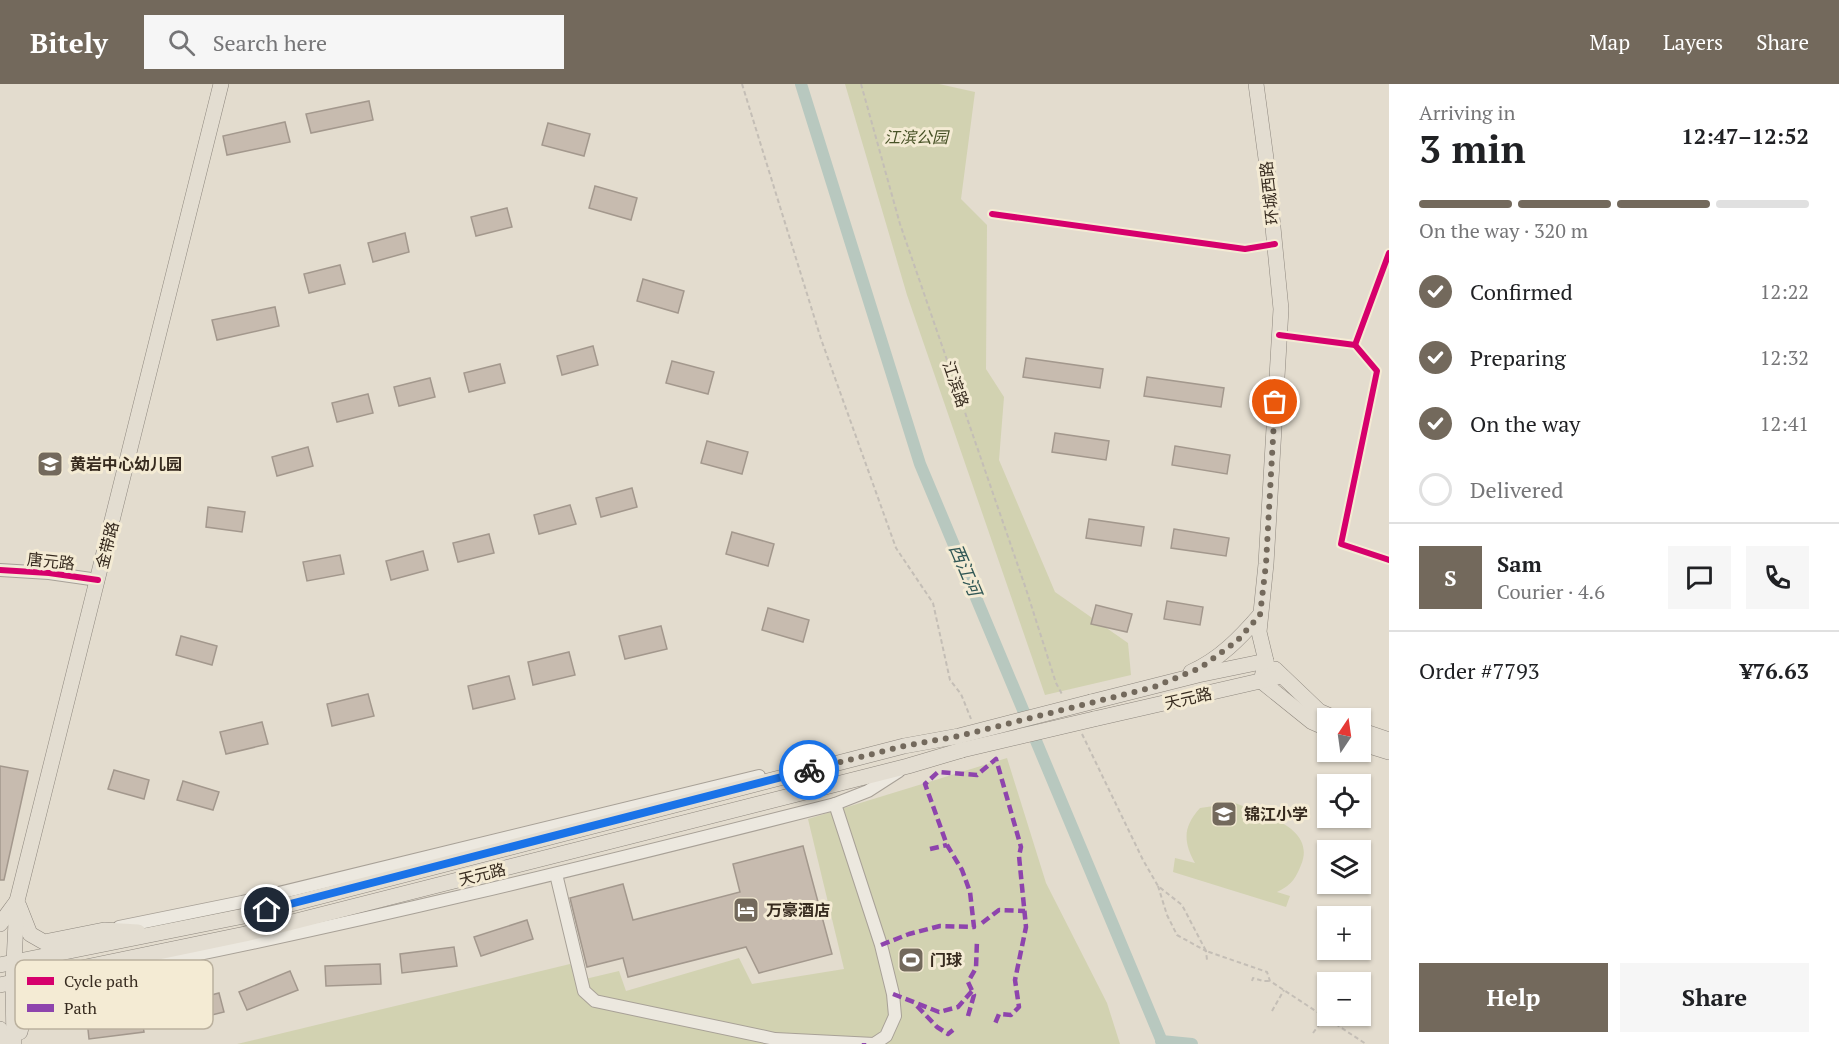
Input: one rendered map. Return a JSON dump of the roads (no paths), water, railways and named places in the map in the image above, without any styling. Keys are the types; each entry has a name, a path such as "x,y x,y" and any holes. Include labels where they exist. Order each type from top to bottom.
{"main road":[{"name":"金带路","path":"16,1044 6,984 17,901 221,84"},
{"name":"环城西路","path":"1256,84 1267,166 1281,309 1266,564 1259,632 1266,661"},
{"path":"1154,687 1200,668 1237,641 1260,615"},
{"path":"1317,709 1266,661 1261,681 1317,724"},
{"name":"天元路","path":"119,960 245,934 908,766 961,743 1091,702 1266,661"},
{"name":"天元路","path":"27,960 244,916 904,746 961,743 1094,719 1282,676"},
{"path":"1371,734 1389,740"},
{"path":"1371,746 1389,752"},
{"path":"0,924 17,901"},
{"path":"17,901 30,934 44,942 104,930 159,933"},
{"path":"0,1029 6,1044"},
{"path":"16,1044 20,1029"}],"street":[{"name":"唐元路","path":"0,570 49,573 98,580"},
{"path":"104,930 253,900 859,751 904,746"},
{"path":"172,960 256,944 556,874 835,804 868,791 908,766"},
{"path":"556,874 584,991 595,1001 776,1039 873,1044 886,1036 895,1016 893,994 881,945 835,804"}],"waterway":[{"name":"西江河","path":"801,84 920,464 1163,1044"},
{"path":"1161,1041 1192,1044"}],"place":[{"name":"黄岩中心幼儿园","path":"50,464"},
{"name":"锦江小学","path":"1224,814"},
{"name":"万豪酒店","path":"746,910"},
{"name":"门球","path":"911,960"}],"park label":[{"name":"江滨公园","path":"916,137"}]}
